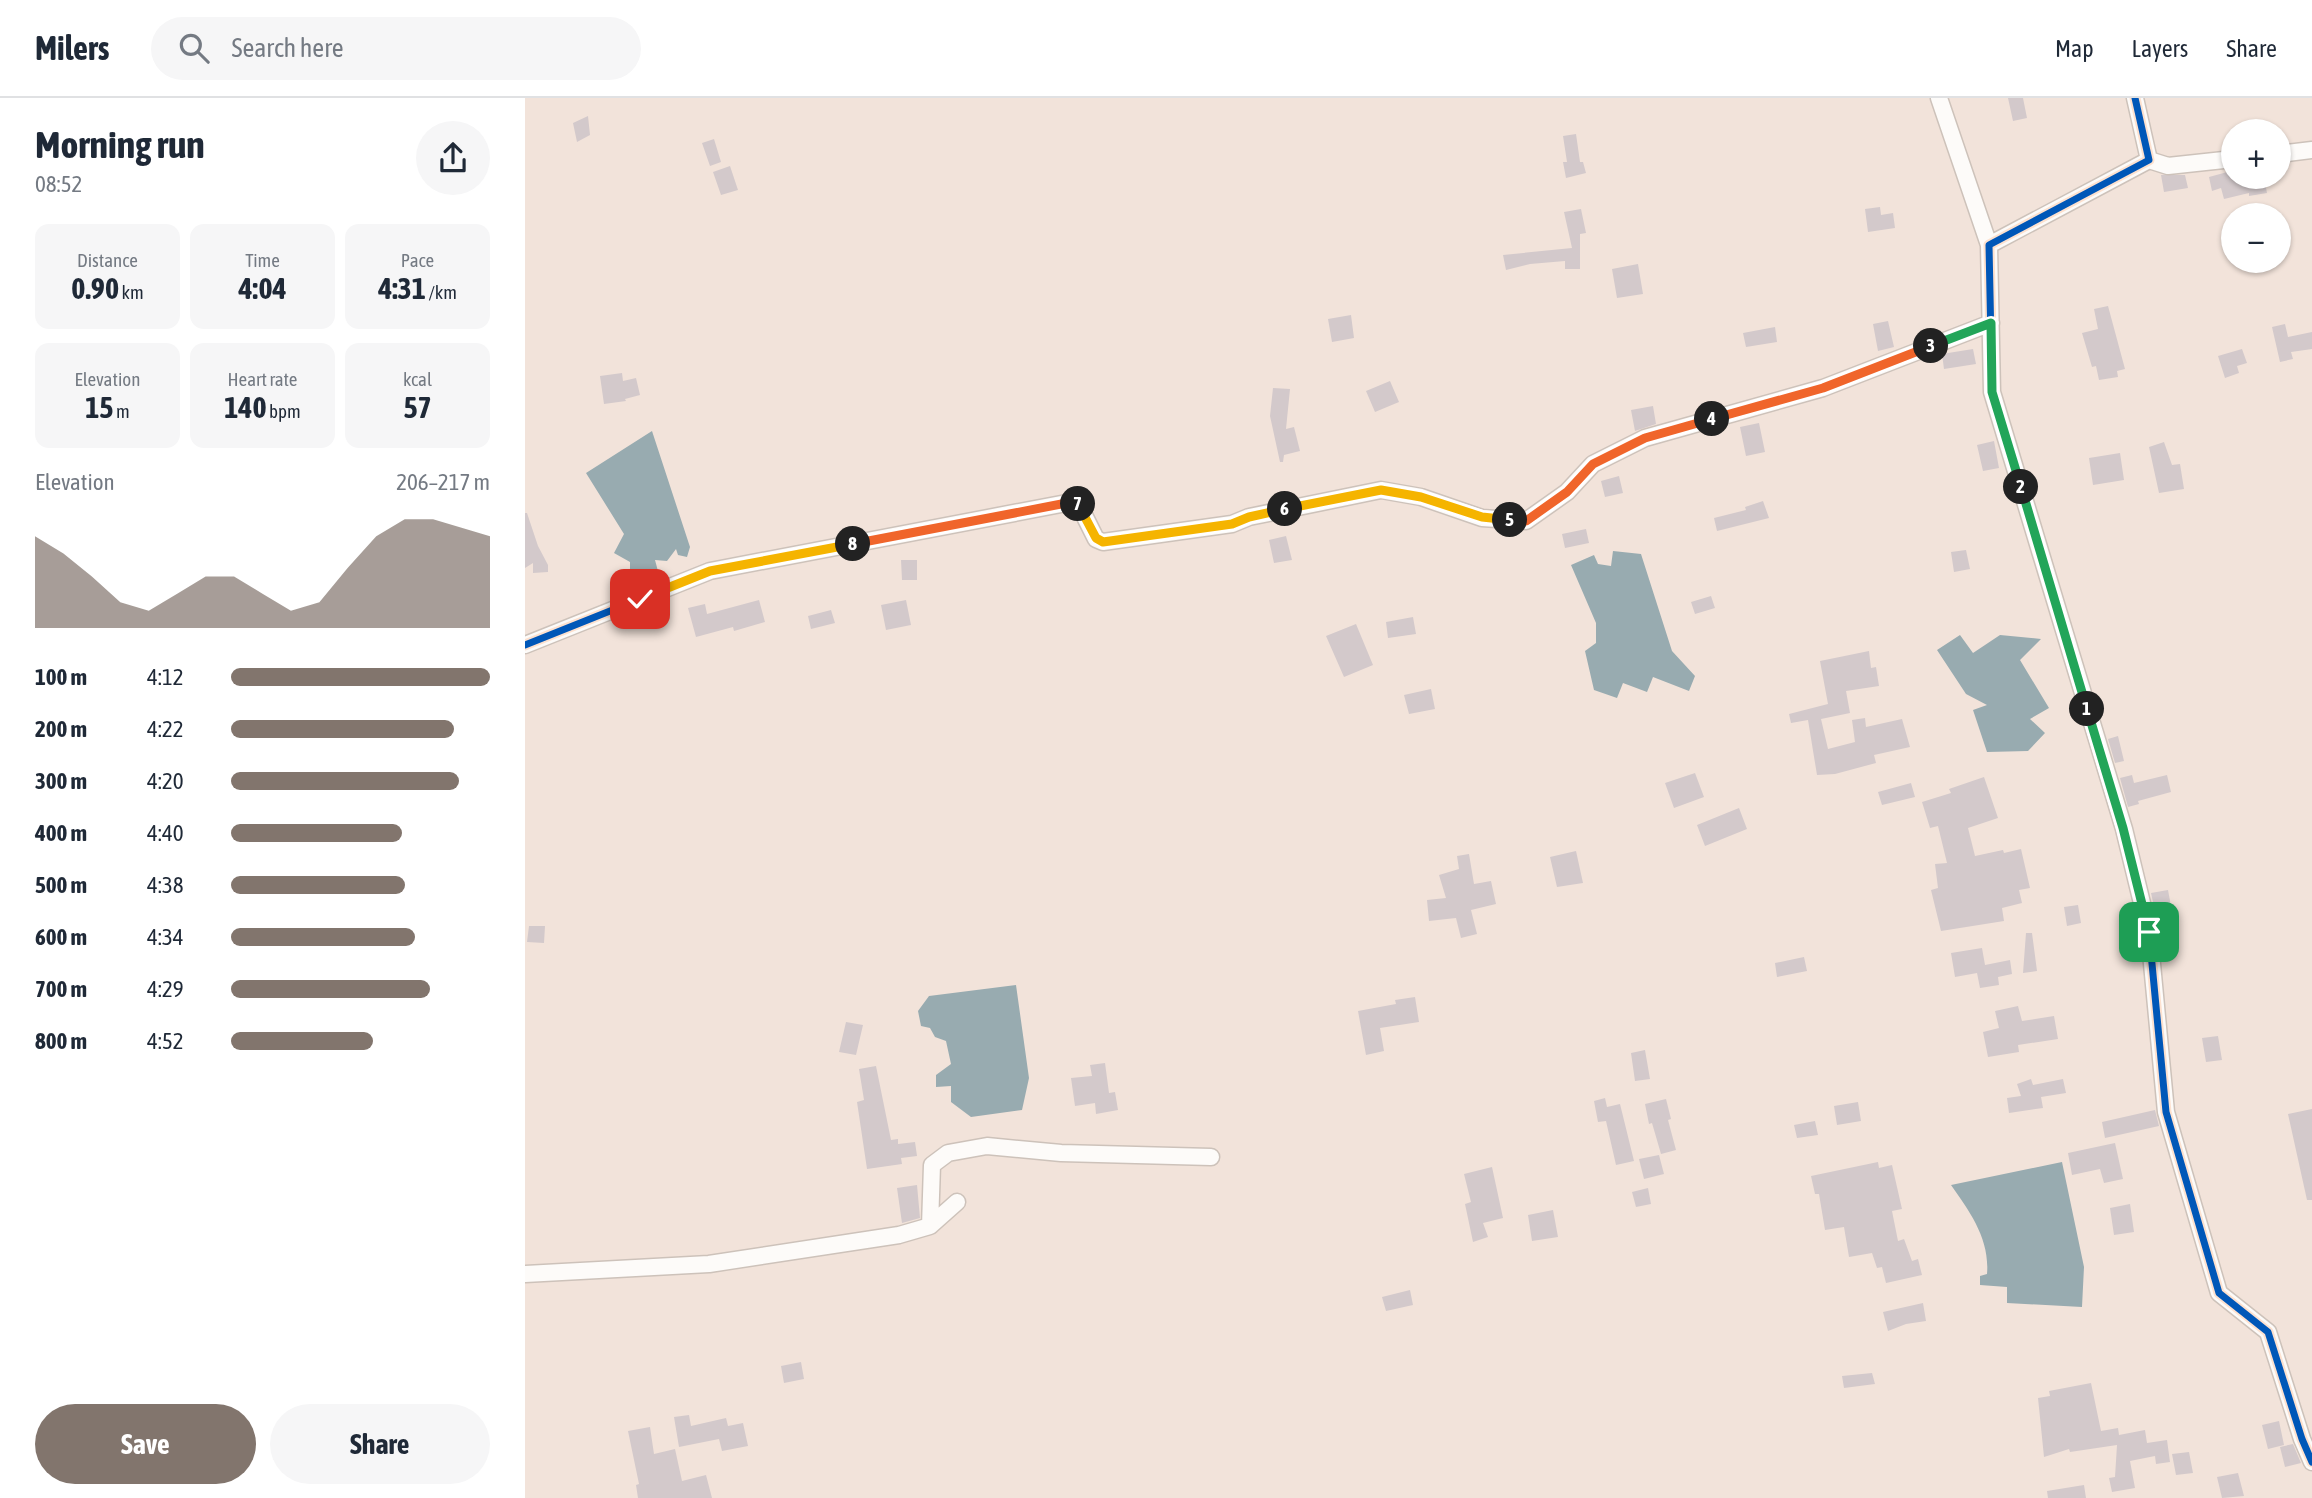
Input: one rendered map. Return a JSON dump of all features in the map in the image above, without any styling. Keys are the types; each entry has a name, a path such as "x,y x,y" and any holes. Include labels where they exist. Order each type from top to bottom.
{"street":[{"path":"1939,98 1989,245 1992,392 2123,828 2149,932 2166,1112 2219,1293 2268,1332 2312,1462"},
{"path":"2135,98 2149,160"},
{"path":"2291,153 2312,150"},
{"path":"1989,245 2149,160 2168,166 2221,160"},
{"path":"525,645 710,571 1077,501 1096,538 1103,542 1232,524 1249,517 1381,490 1421,497 1482,517 1526,521 1567,492 1593,464 1645,438 1823,388 1991,323"},
{"path":"930,1226 932,1166 948,1153 987,1146 1061,1153 1211,1157"},
{"path":"525,1274 709,1264 899,1235 930,1226 957,1202"}],"shaded area":[{"path":"652,431 690,547 687,557 678,555 676,549 667,561 655,560 659,575 630,574 630,562 614,553 624,534 586,473"},
{"path":"1613,551 1641,554 1672,651 1695,676 1689,691 1653,677 1647,692 1623,683 1617,698 1594,690 1585,651 1596,643 1596,623 1571,565 1594,555 1598,564 1611,566"},
{"path":"1960,635 1973,653 2000,635 2041,639 2020,660 2049,708 2030,719 2045,733 2028,751 1987,752 1973,710 1987,705 1966,694 1937,650"},
{"path":"1016,985 1029,1078 1022,1110 971,1117 951,1102 951,1086 936,1087 936,1075 951,1064 946,1041 935,1037 930,1028 921,1026 918,1011 929,996"},
{"path":"2062,1162 2084,1267 2082,1307 2007,1303 2007,1287 1980,1285 1980,1276 1987,1274 1982,1238 1972,1216 1951,1185"}],"building":[{"path":"2008,98 2023,98 2027,118 2013,121"},
{"path":"588,116 590,135 577,142 573,123"},
{"path":"1576,134 1580,162 1583,162 1586,173 1566,178 1563,162 1567,162 1563,136"},
{"path":"714,139 721,162 710,166 702,143"},
{"path":"730,166 738,190 721,195 713,172"},
{"path":"2221,174 2221,188 2212,191 2209,177"},
{"path":"2161,175 2185,175 2188,188 2164,192"},
{"path":"2221,189 2266,189 2267,193 2249,196 2249,193 2224,199"},
{"path":"1880,207 1881,215 1893,213 1895,228 1868,232 1865,209"},
{"path":"1581,209 1586,233 1580,234 1580,269 1565,269 1565,261 1530,264 1506,270 1503,255 1572,248 1564,212"},
{"path":"1638,264 1643,294 1617,298 1612,269"},
{"path":"2108,306 2125,369 2117,371 2118,377 2099,380 2096,366 2092,367 2082,333 2098,329 2094,309"},
{"path":"1351,315 1354,338 1332,342 1328,319"},
{"path":"1888,321 1894,347 1878,351 1873,324"},
{"path":"2285,324 2288,337 2312,332 2312,349 2291,352 2293,359 2280,362 2272,327"},
{"path":"1775,327 1777,342 1746,347 1743,333"},
{"path":"1973,349 1976,364 1944,369 1942,354"},
{"path":"2242,349 2247,363 2237,366 2239,373 2225,378 2218,356"},
{"path":"622,373 623,381 636,378 640,395 625,399 626,401 604,404 600,376"},
{"path":"1390,381 1399,402 1375,412 1366,391"},
{"path":"1273,388 1290,389 1286,429 1294,427 1300,451 1284,455 1283,462 1280,462 1270,416"},
{"path":"1653,406 1656,424 1635,431 1631,410"},
{"path":"1759,423 1765,452 1746,456 1740,427"},
{"path":"1994,441 1999,468 1983,471 1977,445"},
{"path":"2164,442 2172,465 2180,464 2184,489 2159,493 2149,447"},
{"path":"2120,453 2124,480 2093,485 2089,458"},
{"path":"1619,476 1623,493 1605,497 1601,481"},
{"path":"1763,501 1769,518 1717,531 1714,518 1746,510 1745,507"},
{"path":"525,513 548,565 548,572 533,573 533,563 525,568"},
{"path":"1586,529 1589,543 1565,548 1562,534"},
{"path":"1286,536 1292,560 1274,563 1269,540"},
{"path":"1966,550 1970,569 1954,572 1951,552"},
{"path":"901,560 917,560 917,580 902,580"},
{"path":"1711,596 1715,608 1695,614 1691,602"},
{"path":"759,600 765,622 734,631 733,627 696,637 688,608 705,604 707,614"},
{"path":"906,600 911,625 886,630 881,605"},
{"path":"831,610 835,623 811,629 808,616"},
{"path":"1413,617 1416,634 1388,638 1386,622"},
{"path":"1356,624 1373,665 1344,677 1326,636"},
{"path":"1869,651 1871,668 1876,667 1879,686 1846,691 1850,713 1821,719 1828,749 1855,742 1852,720 1865,718 1866,727 1902,719 1910,747 1874,755 1876,763 1835,774 1817,775 1808,720 1791,723 1789,714 1828,704 1820,661"},
{"path":"1431,689 1435,709 1409,714 1404,695"},
{"path":"2118,736 2124,761 2115,763 2108,739"},
{"path":"1695,773 1704,797 1674,808 1665,783"},
{"path":"2132,775 2134,783 2167,775 2171,792 2138,801 2139,804 2128,807 2120,778"},
{"path":"1984,777 1998,818 1968,828 1975,856 2021,849 2030,888 2019,890 2022,903 2002,908 2004,921 1941,931 1931,890 1938,888 1935,864 1947,863 1938,826 1930,828 1922,802 1951,793 1949,789"},
{"path":"1911,783 1915,797 1882,805 1878,792"},
{"path":"1739,808 1747,829 1705,846 1697,825"},
{"path":"1576,851 1583,883 1557,887 1550,857"},
{"path":"1469,854 1474,884 1491,881 1496,904 1471,910 1477,934 1461,938 1456,918 1429,921 1427,900 1446,898 1439,875 1459,869 1457,856"},
{"path":"2168,890 2173,917 2157,920 2151,893"},
{"path":"2078,905 2081,923 2067,926 2064,907"},
{"path":"529,926 545,926 544,943 527,942"},
{"path":"2026,933 2032,933 2037,971 2023,973"},
{"path":"1982,948 1985,965 2010,960 2012,974 1998,977 1999,985 1980,988 1977,973 1955,977 1951,953"},
{"path":"1804,957 1807,971 1777,977 1775,963"},
{"path":"1415,997 1419,1022 1380,1028 1384,1051 1366,1055 1358,1011 1396,1004 1395,1000"},
{"path":"2018,1006 2022,1021 2054,1016 2058,1039 2018,1045 2019,1052 1988,1057 1983,1032 1999,1028 1995,1011"},
{"path":"846,1022 863,1025 856,1055 839,1052"},
{"path":"2218,1036 2222,1060 2206,1062 2202,1038"},
{"path":"1645,1050 1650,1079 1635,1081 1631,1053"},
{"path":"1105,1063 1109,1093 1115,1092 1118,1110 1096,1114 1095,1103 1075,1106 1071,1078 1092,1076 1090,1065"},
{"path":"876,1066 891,1140 898,1139 898,1144 915,1142 917,1156 901,1158 902,1164 867,1169 857,1102 864,1100 859,1069"},
{"path":"2031,1079 2033,1085 2063,1079 2066,1093 2041,1097 2043,1108 2009,1113 2007,1098 2021,1096 2017,1084"},
{"path":"1605,1098 1607,1107 1620,1104 1634,1161 1616,1165 1606,1121 1598,1122 1594,1101"},
{"path":"1666,1099 1676,1150 1661,1154 1652,1123 1649,1124 1645,1104"},
{"path":"1858,1102 1861,1121 1837,1125 1834,1106"},
{"path":"2312,1109 2312,1200 2307,1200 2288,1114"},
{"path":"2155,1110 2159,1126 2105,1138 2102,1122"},
{"path":"1815,1121 1818,1135 1797,1138 1794,1125"},
{"path":"2115,1143 2123,1179 2104,1183 2100,1169 2072,1175 2068,1153"},
{"path":"1659,1155 1664,1174 1644,1179 1639,1159"},
{"path":"1878,1162 1879,1168 1892,1165 1902,1209 1892,1211 1898,1241 1904,1239 1912,1261 1918,1259 1922,1275 1886,1283 1882,1267 1877,1268 1872,1253 1849,1257 1844,1227 1825,1230 1819,1194 1815,1194 1811,1176"},
{"path":"1492,1167 1503,1218 1483,1223 1488,1237 1473,1242 1465,1204 1471,1202 1464,1174"},
{"path":"917,1185 920,1218 902,1223 897,1188"},
{"path":"1648,1188 1651,1204 1636,1207 1632,1192"},
{"path":"2130,1204 2134,1232 2114,1235 2110,1208"},
{"path":"1553,1210 1558,1237 1532,1241 1528,1215"},
{"path":"1410,1290 1413,1305 1386,1311 1382,1297"},
{"path":"1923,1303 1926,1321 1906,1324 1888,1331 1883,1312"},
{"path":"801,1362 804,1379 784,1383 781,1366"},
{"path":"1872,1373 1875,1384 1844,1388 1842,1376"},
{"path":"2091,1383 2101,1431 2118,1428 2119,1435 2145,1430 2147,1443 2167,1440 2170,1462 2156,1464 2155,1456 2130,1461 2135,1488 2112,1492 2109,1478 2115,1477 2117,1445 2070,1452 2069,1449 2044,1457 2038,1398 2050,1396 2049,1391"},
{"path":"689,1415 691,1426 726,1418 728,1426 743,1423 748,1446 722,1451 719,1439 679,1447 674,1417"},
{"path":"2279,1421 2284,1445 2268,1449 2262,1425"},
{"path":"650,1427 654,1454 675,1449 682,1481 706,1475 712,1498 638,1498 636,1485 639,1484 628,1431"},
{"path":"2293,1444 2301,1463 2285,1467 2280,1447"},
{"path":"2189,1452 2193,1473 2176,1475 2172,1454"},
{"path":"2238,1473 2244,1496 2222,1498 2217,1477"},
{"path":"2084,1485 2086,1498 2048,1498 2047,1491"}],"cycle path":[{"path":"2135,98 2149,160 1989,245 1992,392 2124,829 2149,932 2166,1112 2219,1293 2268,1332 2312,1462"},
{"path":"525,645 710,571 1077,501 1096,539 1103,542 1232,524 1249,517 1381,490 1421,497 1482,518 1526,521 1567,492 1593,464 1645,438 1823,388 1991,323"}],"route":[{"path":"640,599 710,571 1077,501 1096,538 1103,542 1232,524 1249,517 1381,490 1421,497 1482,517 1526,521 1567,492 1593,464 1645,438 1823,388 1991,323 1992,392 2123,828 2149,932"}]}
